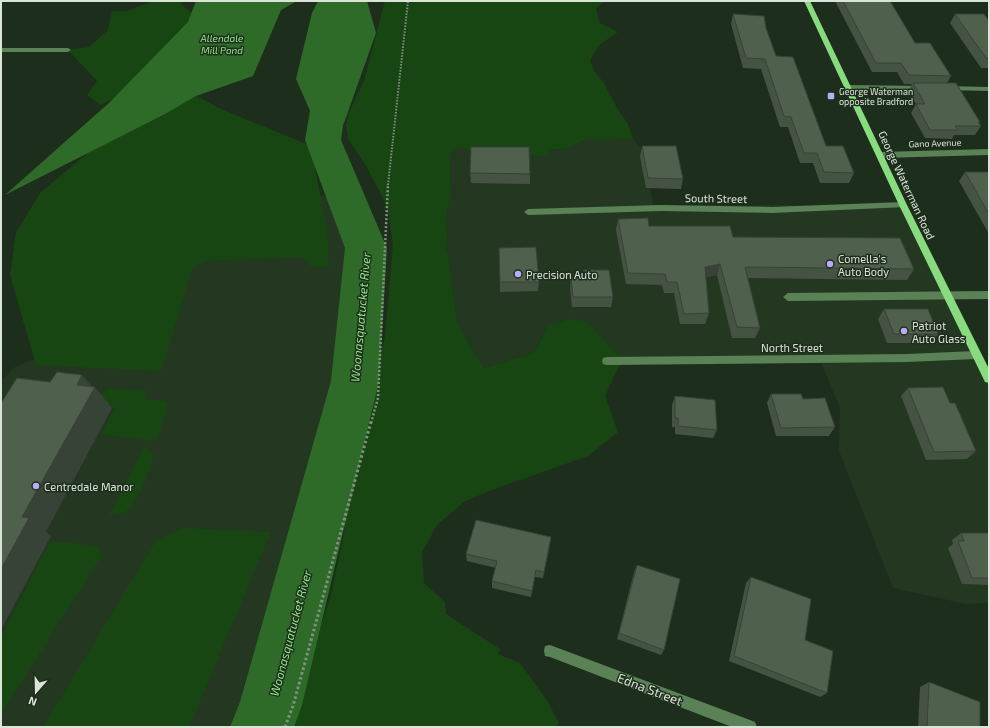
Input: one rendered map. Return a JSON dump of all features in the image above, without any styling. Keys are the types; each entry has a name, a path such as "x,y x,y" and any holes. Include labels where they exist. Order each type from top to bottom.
{"main road":[{"name":"George Waterman Road","path":"807,1 903,204 976,355 989,378"}],"street":[{"path":"1,50 68,50"},
{"path":"848,87 989,89"},
{"name":"Gano Avenue","path":"881,155 989,152"},
{"name":"South Street","path":"528,212 661,208 772,210 903,204"},
{"path":"788,297 989,295"},
{"name":"North Street","path":"607,361 907,358 976,355"},
{"name":"Edna Street","path":"550,651 750,727"}],"path":[{"path":"285,727 293,706 378,398 386,202 408,1"}],"shaded area":[{"path":"155,1 181,1 182,5 203,22 126,92 101,105 87,95 97,81 68,50 89,47 108,30 112,11 126,11"},
{"path":"385,1 606,1 596,8 600,23 618,32 599,45 590,60 594,71 604,83 617,108 628,124 633,139 584,140 569,148 549,150 546,157 498,149 477,151 459,147 450,155 451,196 445,220 448,234 445,244 448,253 457,323 484,368 534,353 548,326 570,319 588,322 615,352 621,356 624,362 618,368 605,396 618,432 588,456 489,491 464,502 437,525 422,552 424,583 445,602 446,614 500,649 498,654 520,663 548,702 559,723 556,727 284,727 330,600 344,533 347,502 374,375 385,337 393,244 388,213 384,200 366,166 348,139 346,125 349,112 364,81"},
{"path":"196,96 221,109 311,146 327,231 329,267 311,267 308,261 302,257 206,261 196,266 191,273 161,371 36,365 10,275 16,232 41,192 89,152 167,113"},
{"path":"619,138 633,139 645,154 653,205 656,209 772,205 907,206 989,376 989,603 966,604 893,588 839,451 840,408 821,362 620,358 621,356 615,352 548,326 534,353 484,368 457,323 448,253 445,244 448,234 445,220 451,196 450,155 460,146 477,151 549,150 569,148 584,140"},
{"path":"319,195 356,205 358,209 363,259 363,276 359,309 348,360 327,436 292,541 269,620 264,654 258,676 236,727 1,727 1,382 13,368 34,359 41,351"},
{"path":"110,389 145,390 147,394 145,399 165,401 168,404 158,437 151,441 101,434 115,408 111,405 101,404 103,392"},
{"path":"143,448 148,449 154,455 138,497 127,511 109,516"},
{"path":"183,528 271,532 189,727 43,727 156,541"},
{"path":"50,542 76,543 98,547 102,555 1,714 1,636"}],"water":[{"name":"Allendale Mill Pond","path":"196,1 297,1 281,10 253,76 196,96 167,113 5,195 110,102 188,22"},
{"path":"318,1 367,1 376,33 344,123 323,140 296,79 312,13"}],"building":[{"path":"843,1 890,1 915,43 930,43 951,76 909,75 901,63 876,63"},
{"path":"733,14 764,16 766,28 776,56 793,57 826,146 843,146 854,173 824,172 817,153 804,153 791,117 784,116 765,59 746,58"},
{"path":"955,14 984,14 989,21 989,58 986,58"},
{"path":"913,83 956,83 981,126 955,126 958,130 930,130 916,104 925,104"},
{"path":"642,146 676,146 683,179 648,178"},
{"path":"471,147 529,147 530,174 470,173"},
{"path":"965,172 989,172 989,214"},
{"path":"648,218 649,226 730,226 733,237 900,238 914,269 745,267 760,328 737,327 720,264 705,267 709,313 684,314 677,282 667,282 665,274 628,273 618,219"},
{"name":"Precision Auto","path":"536,247 539,282 500,282 499,248"},
{"path":"584,270 609,270 613,297 573,297 571,277 585,277"},
{"path":"884,309 928,309 938,334 894,334"},
{"path":"57,372 82,375 77,385 95,387 22,517 29,518 1,569 1,403 17,378 50,382"},
{"path":"943,387 950,403 955,403 976,451 934,452 908,388"},
{"path":"771,394 801,394 803,399 825,398 835,427 781,428"},
{"path":"675,396 715,400 717,430 678,426 678,418 675,418"},
{"path":"476,520 551,537 544,572 536,570 532,591 492,581 497,561 466,554"},
{"path":"961,533 989,533 989,578 972,578 958,541 964,541"},
{"path":"637,565 680,579 664,650 619,633"},
{"path":"751,577 811,599 805,640 833,651 827,693 734,656"},
{"path":"929,682 980,702 980,727 927,727"}],"waterway":[{"name":"Woonasquatucket River","path":"262,727 271,705 355,381 366,248 323,140 334,70 336,1"}],"place":[{"name":"George Waterman opposite Bradford","path":"831,96"},
{"name":"Comella's Auto Body","path":"830,264"},
{"name":"Precision Auto","path":"518,274"},
{"name":"Patriot Auto Glass","path":"904,331"},
{"name":"Centredale Manor","path":"36,486"}]}
